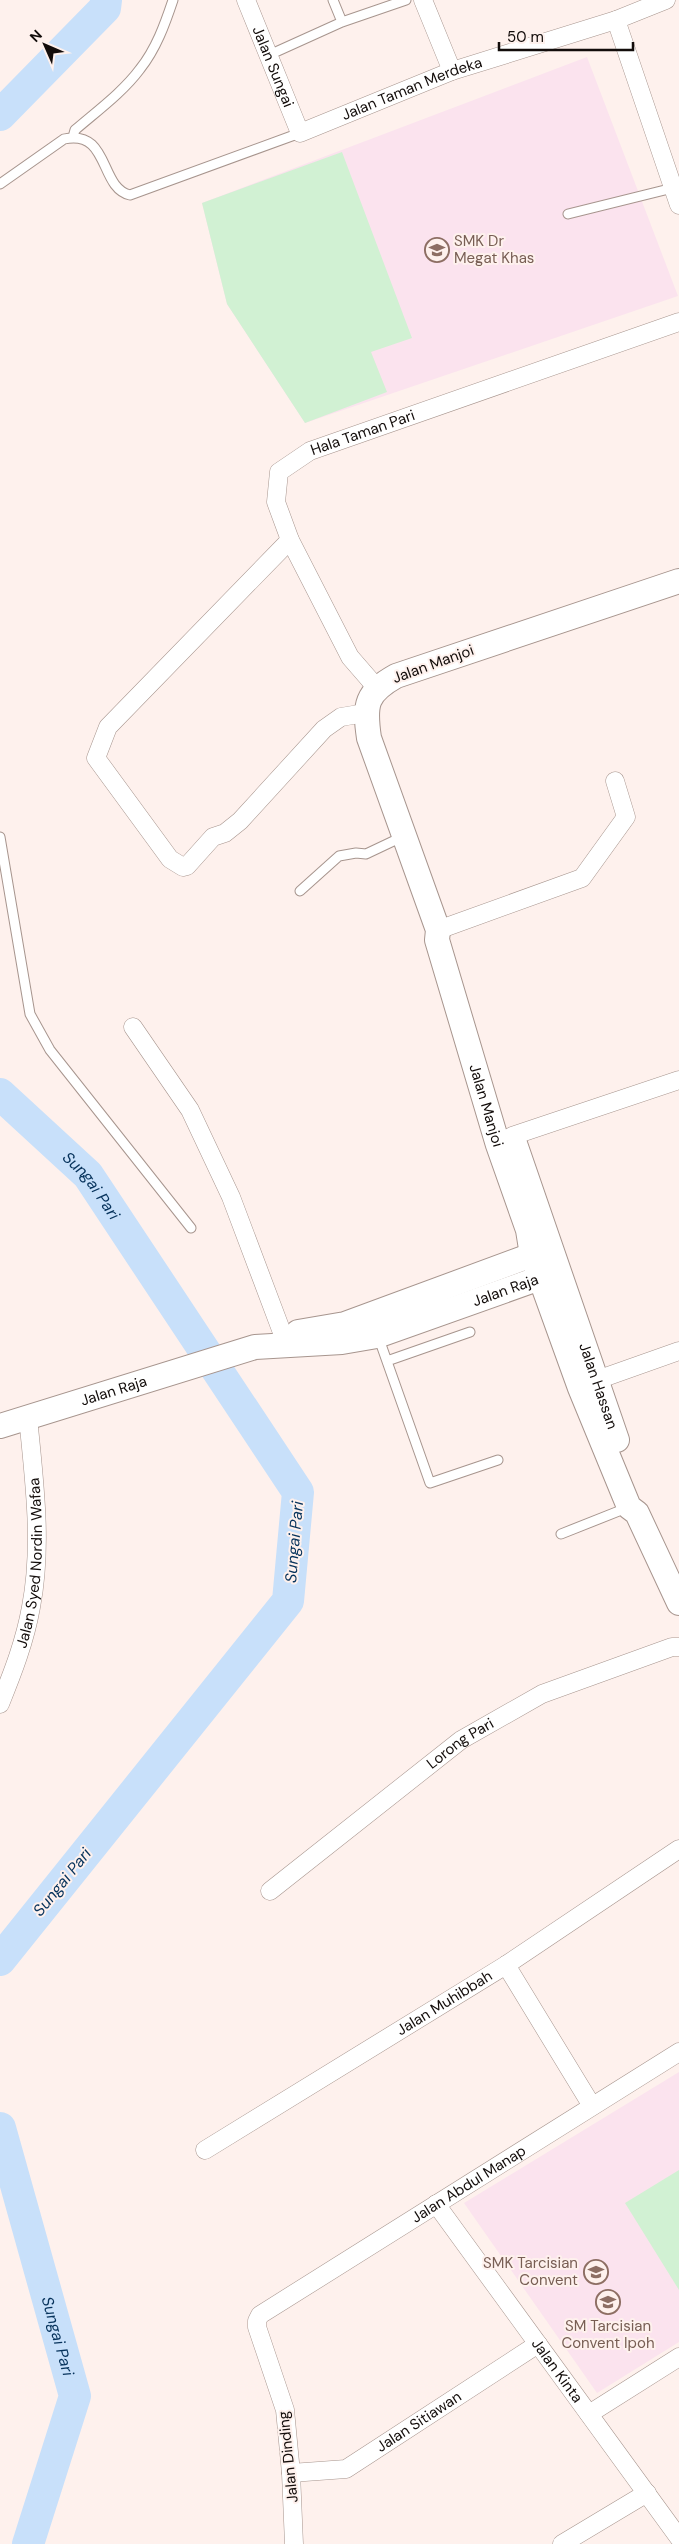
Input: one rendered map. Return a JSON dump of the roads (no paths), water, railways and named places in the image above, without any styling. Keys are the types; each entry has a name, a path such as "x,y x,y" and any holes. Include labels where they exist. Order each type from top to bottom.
{"street":[{"name":"Jalan Sungai","path":"246,0 300,133"},
{"path":"423,0 452,70"},
{"name":"Jalan Taman Merdeka","path":"300,133 452,70 616,20 660,1"},
{"path":"616,20 679,205"},
{"name":"Hala Taman Pari","path":"376,687 350,657 290,540 276,502 279,472 310,451 679,322"},
{"path":"290,540 108,727 96,758 170,859 182,867 187,866 213,836 225,832 240,821 324,730 341,717 365,713"},
{"name":"Jalan Manjoi","path":"540,1278 532,1255 528,1230 498,1145 438,940 438,930 369,738 365,713 376,687 396,676 679,581"},
{"path":"438,930 582,878 626,817 614,781"},
{"name":"Jalan Manjoi","path":"438,930 445,937 512,1136 556,1259"},
{"path":"134,1027 190,1110 231,1197 283,1335"},
{"path":"512,1136 679,1080"},
{"name":"Jalan Raja","path":"255,1347 267,1338 346,1324 532,1255 556,1259"},
{"name":"Jalan Raja","path":"0,1426 255,1347 342,1342 378,1336 540,1278 556,1259"},
{"name":"Jalan Hassan","path":"556,1259 589,1384"},
{"name":"Jalan Hassan","path":"540,1278 589,1384 638,1501 633,1510 679,1603"},
{"path":"589,1384 679,1351"},
{"name":"Jalan Syed Nordin Wafaa","path":"0,1704 24,1638 32,1605 36,1565 38,1510 28,1417"},
{"name":"Lorong Pari","path":"270,1892 461,1740 542,1694 679,1646"},
{"name":"Jalan Muhibbah","path":"205,2150 506,1965 679,1849"},
{"path":"506,1965 592,2106"},
{"name":"Jalan Abdul Manap","path":"260,2315 679,2052"},
{"name":"Jalan Kinta","path":"436,2204 679,2538"},
{"name":"Jalan Dinding","path":"260,2315 257,2321 258,2327 285,2410 291,2473 294,2544"},
{"name":"Jalan Sitiawan","path":"291,2473 346,2469 538,2344"},
{"path":"589,2414 679,2357"},
{"path":"562,2544 646,2493"}],"lane":[{"path":"73,138 75,130 129,81 148,59 165,25 173,0"},
{"path":"333,0 342,22"},
{"path":"269,55 342,22 406,0"},
{"path":"0,184 64,139 83,139 92,146 101,155 119,190 130,196 300,133"},
{"path":"568,214 673,188"},
{"path":"300,891 339,856 356,852 366,854 404,836"},
{"path":"0,837 30,1014 50,1050 191,1228"},
{"path":"387,1361 470,1332"},
{"path":"378,1336 430,1483 498,1460"},
{"path":"561,1534 633,1510"}],"waterway":[{"name":"Sungai Pari","path":"0,115 105,8 106,0"},
{"name":"Sungai Pari","path":"0,1094 88,1175 298,1492 288,1601 0,1960"},
{"name":"Sungai Pari","path":"0,2128 75,2396 28,2544"}],"place":[{"name":"SMK Dr Megat Khas","path":"437,250"},
{"name":"SMK Tarcisian Convent","path":"596,2272"},
{"name":"SM Tarcisian Convent Ipoh","path":"608,2302"}]}
